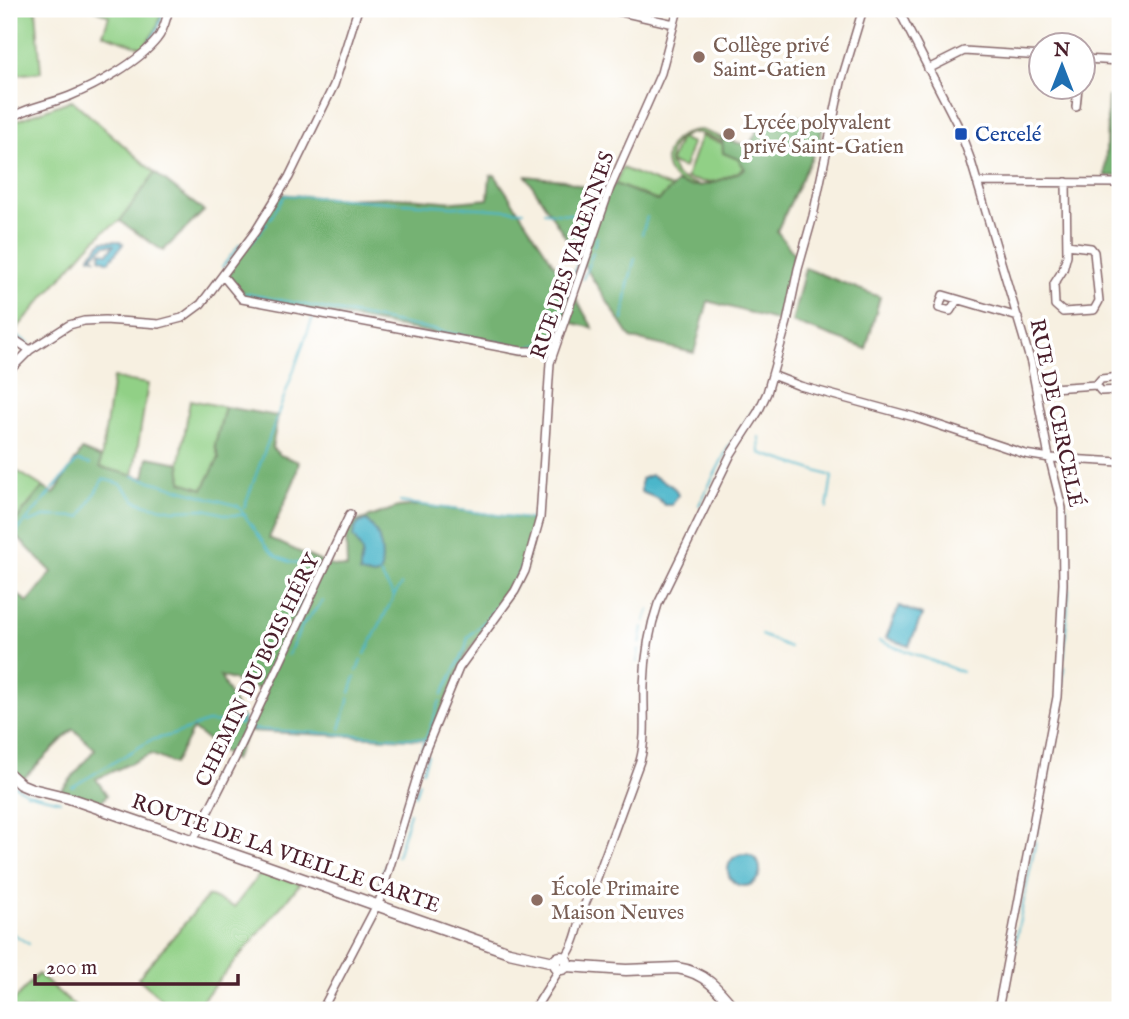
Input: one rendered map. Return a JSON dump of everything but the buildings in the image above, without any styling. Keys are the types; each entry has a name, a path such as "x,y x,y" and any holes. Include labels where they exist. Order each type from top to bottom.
{"street":[{"path":"9,120 27,110 71,95 144,53 159,37 169,9"},
{"path":"9,371 30,351 59,331 84,321 159,324 172,322 201,304 273,205 289,177 334,85 358,9"},
{"path":"608,9 674,24"},
{"name":"RUE DES VARENNES","path":"322,1010 378,905 425,751 450,687 466,655 515,591 528,562 540,518 547,391 554,351 610,188 661,73 678,9"},
{"path":"534,1010 561,964 584,914 643,749 645,668 652,621 658,604 731,454 758,412 772,375 813,216 841,82 863,9"},
{"name":"RUE DE CERCELÉ","path":"898,9 961,133 1018,317 1037,389 1062,508 1063,594 1057,696 998,1010"},
{"path":"928,69 964,51 1028,55"},
{"path":"1098,60 1120,61"},
{"path":"1076,107 1077,102"},
{"path":"977,182 1120,183"},
{"path":"1066,182 1067,244 1065,267 1054,284 1056,307 1065,312 1094,310 1099,301 1094,252 1091,248 1067,244"},
{"path":"223,276 242,299 522,351 554,351"},
{"path":"957,300 1018,317"},
{"path":"9,336 30,351"},
{"path":"772,375 800,386 884,409 1025,454 1120,462"},
{"path":"1097,385 1101,379 1120,377"},
{"path":"1037,389 1097,385"},
{"path":"1097,385 1101,391 1120,390"},
{"name":"CHEMIN DU BOIS HÉRY","path":"193,841 350,514"},
{"name":"ROUTE DE LA VIEILLE CARTE","path":"9,774 32,789 69,798 509,953 600,970 688,970 713,984 735,1010"}],"green space":[{"path":"9,9 36,9 41,72 14,75 10,72"},
{"path":"95,9 163,9 157,28 143,48 103,34 109,16"},
{"path":"1108,97 1120,98 1120,176 1105,176"},
{"path":"72,100 155,173 120,221 103,232 87,248 13,333 9,331 11,128 15,121"},
{"path":"791,114 823,126 819,142 777,231 794,254 782,322 708,301 694,353 631,338 526,176 564,180 603,194 615,184 658,201 678,182 703,185 745,169 738,159 723,153 722,138 749,146 758,129"},
{"path":"701,130 780,159 788,170 791,181 784,205 771,210 756,210 705,194 677,181 666,164 666,156 675,141 691,131","holes":["699,133 722,141 721,143 701,136 686,178 703,182 717,181 746,168 738,159 724,153 723,141 780,163 785,170 788,188 779,202 763,208 681,179 675,174 670,163 672,148 680,138"]},
{"path":"681,138 692,143 684,168 670,163"},
{"path":"622,168 672,188 658,201 615,184"},
{"path":"155,173 204,211 163,251 120,221"},
{"path":"495,175 593,328 565,321 557,342 532,352 242,297 229,275 230,263 279,194 342,199 397,197 455,202 488,199 490,176"},
{"path":"805,268 880,297 866,349 792,322"},
{"path":"113,378 148,384 133,476 100,467"},
{"path":"190,400 225,407 215,445 219,458 203,489 182,483 180,462"},
{"path":"225,407 278,416 272,448 280,455 299,462 295,479 269,538 328,565 347,568 346,535 355,522 398,507 420,505 535,520 525,571 466,655 429,740 248,731 234,760 193,729 174,764 151,754 96,779 107,795 99,805 61,791 95,749 73,729 21,781 9,769 9,589 28,602 52,572 9,529 43,487 54,494 82,450 101,458 100,467 144,478 148,457 180,463 182,482 203,489 219,458 215,445","holes":["220,676 267,691 248,730"]},
{"path":"9,466 43,487 9,529"},
{"path":"263,870 300,884 194,1010 173,1010 138,978 208,896 234,907"},
{"path":"38,974 79,1010 9,1010 9,1006"}],"water":[{"path":"103,241 119,241 123,244 109,262 100,258 101,252 108,253 114,245 106,245 93,255 95,258 90,257"},
{"path":"651,475 675,489 678,495 672,505 664,505 659,499 641,492 641,479"},
{"path":"367,521 376,532 382,553 380,574 374,576 360,573 362,552 353,537 357,526"},
{"path":"899,606 922,615 909,646 886,638"},
{"path":"744,854 755,859 760,870 755,881 744,886 733,881 728,870 733,859"}],"waterway":[{"path":"150,42 165,9"},
{"path":"106,72 141,51"},
{"path":"68,91 99,76"},
{"path":"270,219 285,195 523,211"},
{"path":"531,347 553,341 592,216 544,212"},
{"path":"642,234 647,217"},
{"path":"250,244 267,223"},
{"path":"594,246 597,237"},
{"path":"222,267 240,244"},
{"path":"583,279 593,252"},
{"path":"623,320 635,258"},
{"path":"244,293 522,347"},
{"path":"244,508 313,317"},
{"path":"9,332 29,343"},
{"path":"699,505 729,446 754,410"},
{"path":"759,437 760,453 832,476 827,508"},
{"path":"9,541 77,461 90,464"},
{"path":"133,476 238,506 268,549 278,557 319,567 314,579"},
{"path":"28,523 47,516 81,517 103,479 121,484 136,501 147,505 174,510 205,509 228,515 246,515"},
{"path":"400,502 535,520 527,550"},
{"path":"1064,657 1069,588 1066,505"},
{"path":"442,695 465,650 468,637 512,588 525,559"},
{"path":"365,654 394,596 380,574"},
{"path":"296,612 310,585"},
{"path":"394,596 401,585"},
{"path":"288,655 303,624 323,601"},
{"path":"645,621 649,610"},
{"path":"640,644 643,627"},
{"path":"761,635 789,647"},
{"path":"879,641 962,672"},
{"path":"637,662 639,650"},
{"path":"357,671 361,660"},
{"path":"1037,834 1064,667"},
{"path":"350,693 355,677"},
{"path":"340,729 349,698"},
{"path":"419,756 440,701"},
{"path":"72,787 151,740 207,722 241,724 244,718"},
{"path":"251,729 425,739"},
{"path":"423,771 428,755"},
{"path":"410,784 417,764"},
{"path":"9,782 27,793 60,801"},
{"path":"415,795 419,783"},
{"path":"397,856 410,813"},
{"path":"392,846 401,818"},
{"path":"1009,973 1036,840"},
{"path":"379,886 386,864"},
{"path":"9,931 29,944"},
{"path":"653,964 666,963"},
{"path":"1002,1010 1004,997"},
{"path":"539,1010 548,999"}],"place":[{"name":"Collège privé Saint-Gatien","path":"699,57"},
{"name":"Lycée polyvalent privé Saint-Gatien","path":"729,134"},
{"name":"Cercelé","path":"961,134"},
{"name":"École Primaire Maison Neuves","path":"537,900"}]}
